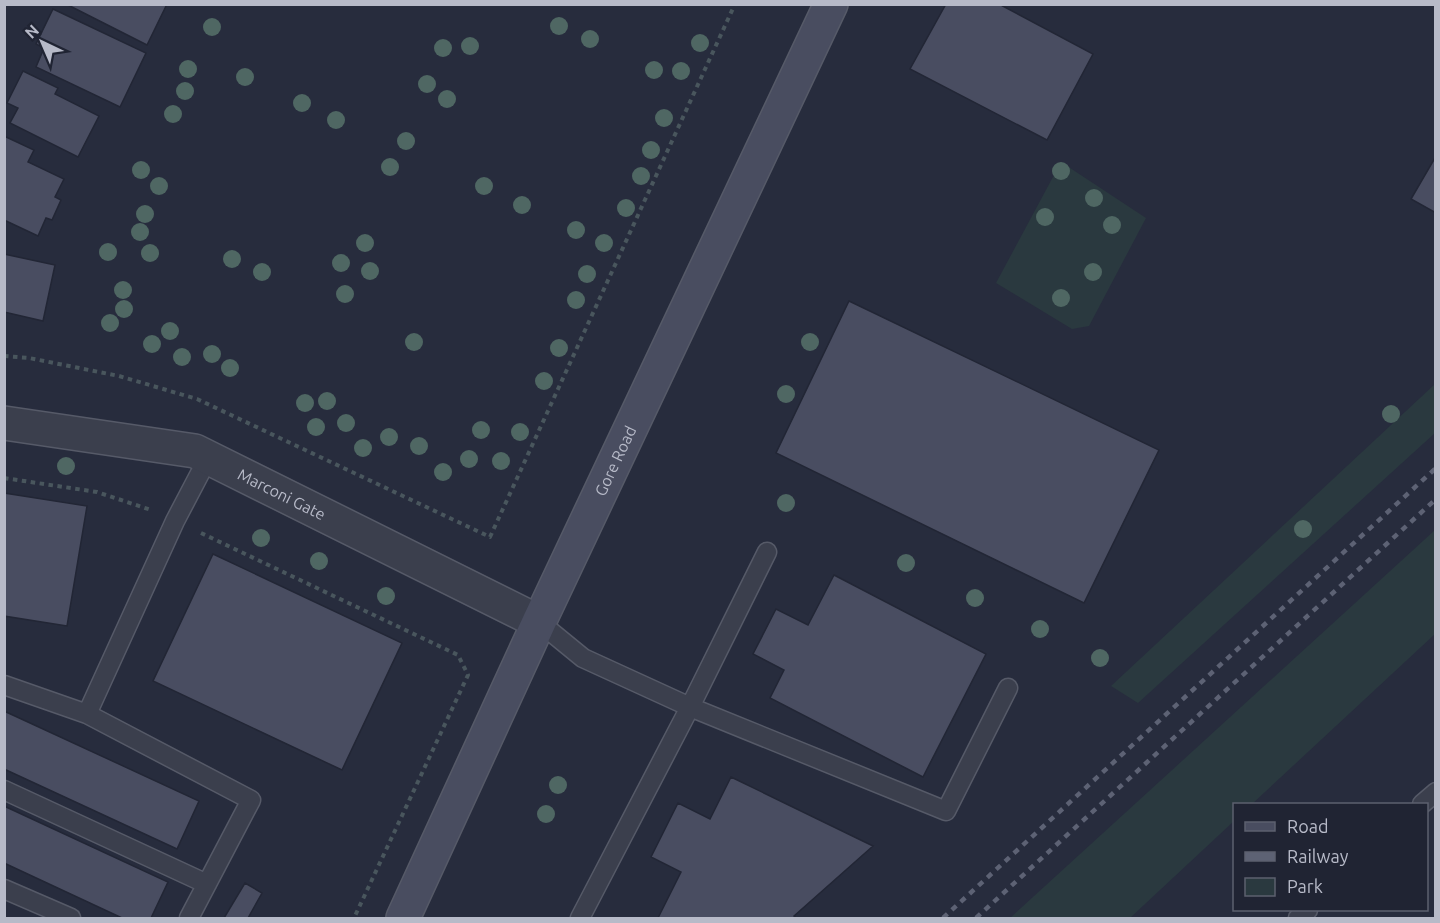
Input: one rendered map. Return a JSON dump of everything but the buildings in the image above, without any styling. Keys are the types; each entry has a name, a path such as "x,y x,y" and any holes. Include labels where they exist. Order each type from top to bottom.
{"main road":[{"name":"Gore Road","path":"403,918 539,622 831,4"}],"street":[{"name":"Marconi Gate","path":"4,423 195,451 539,622"}],"lane":[{"path":"87,714 175,521 208,458"},
{"path":"580,918 690,707 767,552"},
{"path":"539,622 583,658 690,707 946,811 1008,688"},
{"path":"4,686 87,714 251,800 189,918"},
{"path":"4,790 207,885"},
{"path":"1423,803 1436,792"},
{"path":"4,889 71,918"}],"path":[{"path":"4,356 29,358 119,376 197,399 490,537 735,4"},
{"path":"4,477 97,492 153,510 458,655 468,675 354,918"}],"green space":[{"path":"1061,162 1146,218 1089,326 1072,329 996,283"},
{"path":"1435,384 1435,433 1138,703 1111,686"},
{"path":"1435,530 1435,634 1253,803 1233,803 1233,822 1130,918 1010,918"}],"railway":[{"path":"943,918 1436,468"},
{"path":"976,918 1436,499"}]}
